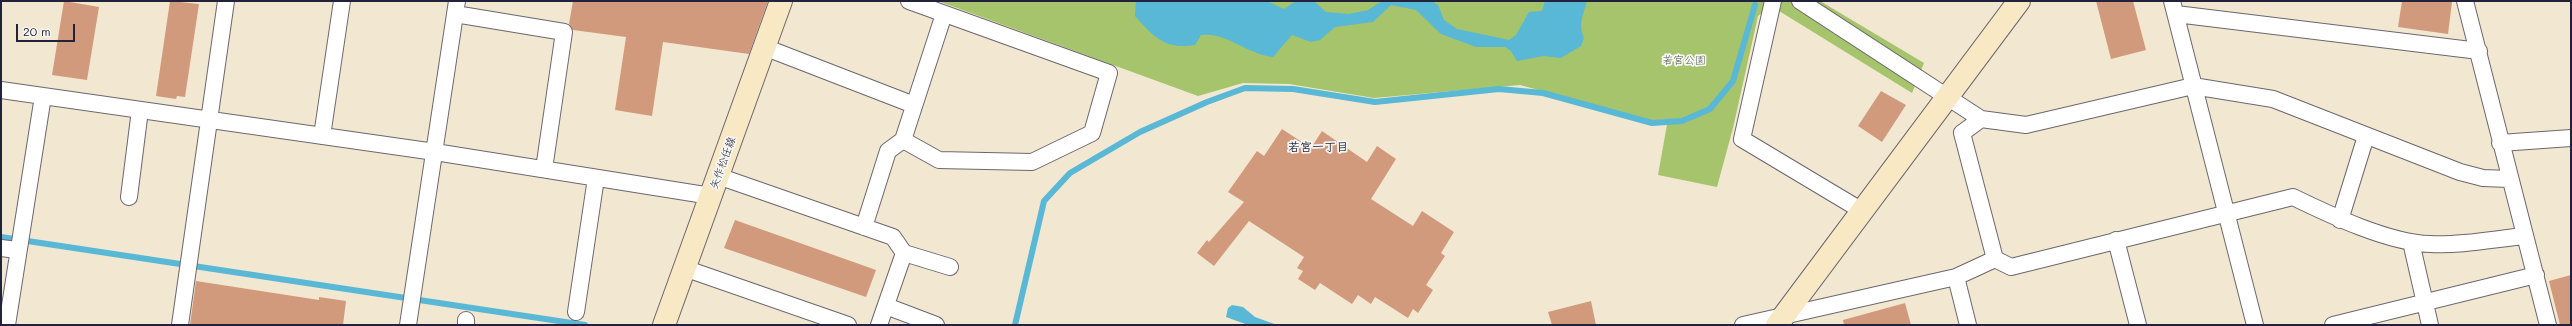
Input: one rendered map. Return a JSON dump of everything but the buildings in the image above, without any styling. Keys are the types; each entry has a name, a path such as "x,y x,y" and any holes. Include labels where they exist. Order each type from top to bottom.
{"street":[{"path":"180,325 226,1"},
{"path":"322,136 342,1"},
{"name":"矢作松任線","path":"664,325 780,1"},
{"path":"903,140 939,160 1032,162 1092,133 1110,73 908,1"},
{"path":"1773,1 1742,140 1864,212"},
{"path":"1800,1 1982,119 2026,125 2194,86 2273,99 2460,172 2483,178 2509,179"},
{"path":"1783,322 1949,99 2019,1"},
{"path":"2465,1 2479,51 2509,179 2536,275 2548,325"},
{"path":"409,318 456,7 564,32 544,169"},
{"path":"2255,325 2174,8 2479,51"},
{"path":"864,226 888,151 903,140 944,14"},
{"path":"764,47 914,105"},
{"path":"1,90 435,152 596,178 714,186 864,226 893,237 904,253 950,267"},
{"path":"7,325 18,244 43,96"},
{"path":"130,197 140,110"},
{"path":"1982,119 1962,133 1995,260"},
{"path":"2340,220 2366,136"},
{"path":"2500,143 2571,138"},
{"path":"576,312 596,178"},
{"path":"1743,325 1783,322 1956,277 1995,260 2012,266 2293,197 2340,220 2411,242 2431,244 2525,236"},
{"path":"2116,240 2138,325"},
{"path":"2411,242 2430,325"},
{"path":"1,248 18,244"},
{"path":"879,325 904,253"},
{"path":"684,268 848,325"},
{"path":"2333,325 2424,301 2536,275"},
{"path":"1956,277 1968,325"},
{"path":"886,306 936,325"}],"green space":[{"name":"若宮公園","path":"938,1 1820,1 1924,63 1912,93 1771,6 1758,16 1733,128 1717,187 1658,175 1668,119 1653,121 1520,85 1374,98 1289,84 1243,83 1198,96"}],"water":[{"path":"1136,1 1267,1 1284,9 1296,1 1314,1 1326,12 1349,14 1368,10 1382,1 1432,1 1438,5 1444,20 1457,29 1509,40 1516,35 1529,12 1542,11 1545,1 1587,1 1581,24 1584,38 1581,46 1561,58 1543,56 1517,61 1511,51 1505,47 1476,47 1441,34 1416,10 1391,5 1373,22 1335,27 1320,40 1311,42 1292,35 1273,57 1254,52 1228,40 1210,35 1201,35 1195,45 1176,46 1168,44 1154,36 1135,16"},
{"path":"1232,305 1243,307 1255,317 1277,325 1248,325 1226,317 1228,308"}],"waterway":[{"path":"1015,325 1044,201 1070,173 1140,132 1207,102 1245,88 1293,89 1375,102 1499,89 1543,93 1652,123 1682,121 1710,109 1733,81 1755,5"},
{"path":"1,237 585,325"}],"district":[{"name":"若宮一丁目","path":"1318,147"}]}
